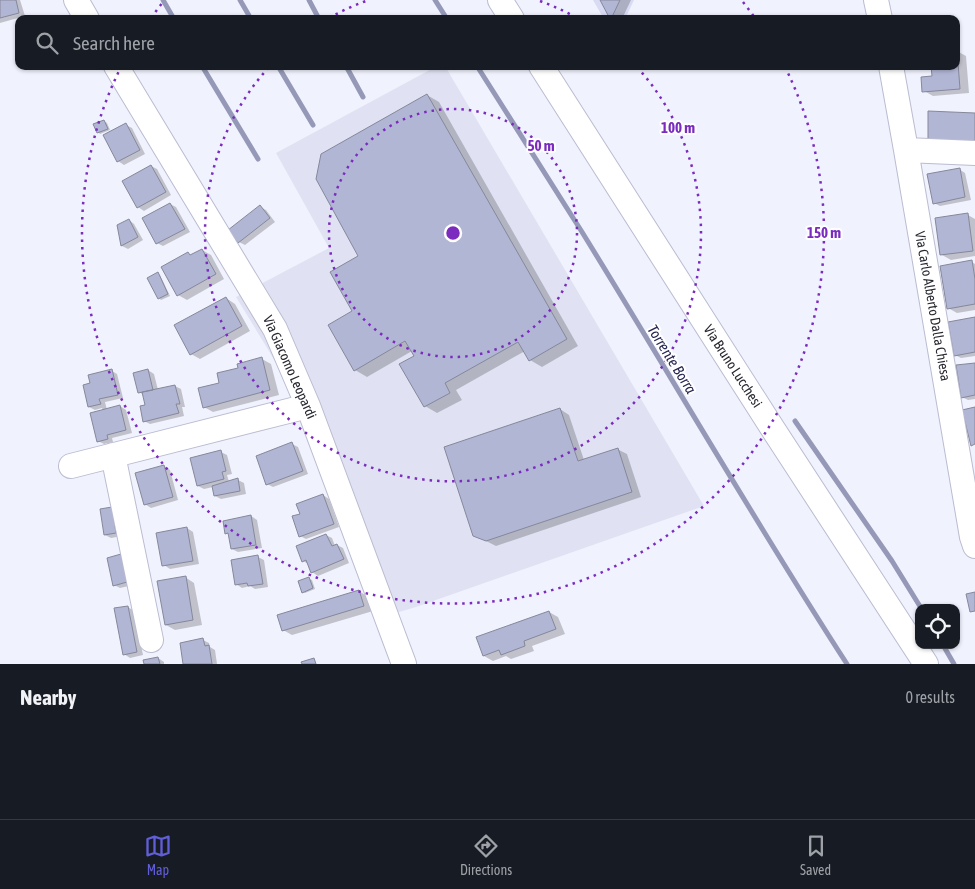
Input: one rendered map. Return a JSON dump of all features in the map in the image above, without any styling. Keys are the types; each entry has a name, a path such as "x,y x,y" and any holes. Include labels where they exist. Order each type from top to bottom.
{"street":[{"path":"76,0 85,15"},
{"path":"500,0 509,15"},
{"path":"876,0 879,15"},
{"name":"Via Giacomo Leopardi","path":"118,70 275,328 308,406 404,664"},
{"name":"Via Bruno Lucchesi","path":"544,70 926,664"},
{"name":"Via Carlo Alberto Dalla Chiesa","path":"892,70 975,546"},
{"path":"906,150 975,153"},
{"path":"71,466 308,406"},
{"path":"113,455 151,640"}],"shaded area":[{"path":"593,0 634,0 627,15 602,15"},
{"path":"430,70 447,70 704,506 416,607 379,618 289,384 236,297 329,248 276,153"}],"building":[{"path":"0,0 16,0 19,13 0,18"},
{"path":"600,0 620,0 613,15 608,15"},
{"path":"931,70 959,70 960,89 922,92 921,77 932,76"},
{"path":"427,94 567,339 529,361 518,342 445,383 450,393 424,407 399,364 414,356 405,341 354,371 328,325 352,311 330,272 358,256 316,179 321,154"},
{"path":"928,111 975,113 975,142 928,141"},
{"path":"104,120 108,129 97,133 93,124"},
{"path":"126,123 140,150 117,162 103,135"},
{"path":"151,165 166,192 137,208 122,181"},
{"path":"960,168 965,197 933,204 927,174"},
{"path":"170,203 185,229 156,244 142,218"},
{"path":"260,205 270,218 238,243 228,230"},
{"path":"968,213 973,251 940,255 935,218"},
{"path":"129,219 138,237 121,246 117,225"},
{"path":"202,249 216,274 177,296 161,267 188,252 190,255"},
{"path":"972,260 975,279 975,304 947,309 940,266"},
{"path":"158,272 168,294 158,299 147,278"},
{"path":"226,297 242,326 190,355 174,325"},
{"path":"975,317 975,352 954,356 948,322"},
{"path":"262,357 270,390 203,408 198,388 219,383 217,373 238,368 237,364"},
{"path":"975,363 975,395 961,398 956,365"},
{"path":"112,369 118,395 99,399 101,404 88,407 83,385 90,383 88,375"},
{"path":"148,369 153,390 138,393 133,373"},
{"path":"175,385 180,404 176,404 179,413 143,422 140,406 145,405 142,392"},
{"path":"120,405 126,430 107,435 108,439 97,442 90,413"},
{"path":"975,407 975,444 971,446 962,410"},
{"path":"560,408 578,461 618,448 632,492 486,541 473,536 444,447"},
{"path":"292,442 303,471 266,485 256,456"},
{"path":"221,450 226,471 222,472 224,479 197,486 190,458"},
{"path":"164,465 173,497 144,505 135,473"},
{"path":"238,478 240,491 214,496 212,486"},
{"path":"323,494 334,524 299,537 292,516 300,514 296,504"},
{"path":"112,507 116,533 104,535 100,509"},
{"path":"251,515 256,545 231,549 228,533 225,534 223,521"},
{"path":"187,527 193,561 162,566 156,533"},
{"path":"326,534 332,546 337,544 344,559 311,573 306,560 302,562 296,546"},
{"path":"121,554 127,582 113,586 107,558"},
{"path":"258,555 263,584 248,586 247,583 235,585 231,560"},
{"path":"186,576 193,620 165,625 157,581"},
{"path":"309,577 313,588 302,593 298,581"},
{"path":"359,590 364,606 282,631 277,615"},
{"path":"975,592 975,611 970,612 966,594"},
{"path":"128,606 137,652 123,655 114,608"},
{"path":"549,611 556,629 524,641 525,646 501,655 499,650 483,656 476,637"},
{"path":"203,638 205,646 209,645 212,664 183,664 180,643"},
{"path":"158,657 160,664 144,664 143,660"},
{"path":"314,658 316,664 302,664 301,662"}],"waterway":[{"path":"163,0 172,15"},
{"path":"240,0 249,15"},
{"path":"309,0 317,15"},
{"name":"Torrente Borra","path":"435,0 444,15"},
{"path":"204,70 258,159"},
{"path":"280,70 313,125"},
{"path":"348,70 363,97"},
{"name":"Torrente Borra","path":"480,70 582,232 746,503 847,664"},
{"path":"795,421 892,561 919,604"},
{"path":"945,649 954,664"}]}
